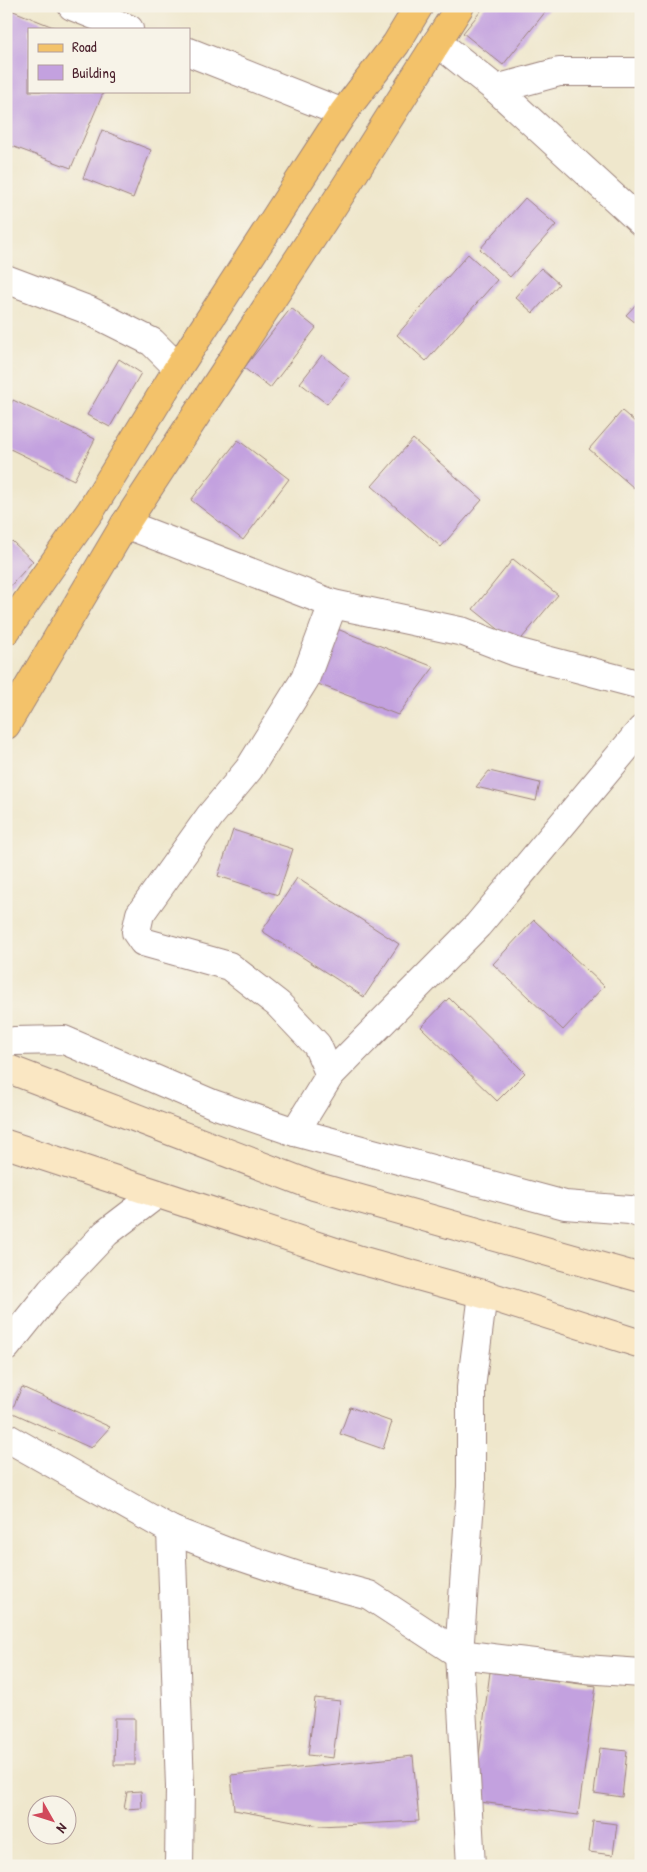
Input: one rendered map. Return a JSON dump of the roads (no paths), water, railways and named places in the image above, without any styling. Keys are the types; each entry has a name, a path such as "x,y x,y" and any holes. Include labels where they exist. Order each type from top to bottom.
{"main road":[{"path":"8,624 91,510 178,368 343,113 396,44 419,6"},
{"path":"6,725 125,524 346,186 460,6"},
{"path":"6,1068 314,1186 641,1278"},
{"path":"6,1144 360,1260 483,1294 641,1344"}],"street":[{"path":"72,6 127,28"},
{"path":"437,42 496,89 641,222"},
{"path":"190,52 343,113"},
{"path":"496,89 559,72 641,72"},
{"path":"6,279 88,310 152,342 178,368"},
{"path":"125,524 333,604 464,632 516,652 641,685"},
{"path":"330,1075 317,1045 278,1004 229,966 143,942 136,932 140,914 210,816 249,769 305,678 333,604"},
{"path":"295,1132 330,1075 478,925 641,730"},
{"path":"6,1043 14,1041 64,1040 213,1104 295,1132 565,1205 637,1208"},
{"path":"6,1348 51,1290 106,1233 157,1194"},
{"path":"470,1866 459,1654 471,1487 471,1388 483,1294"},
{"path":"6,1437 171,1530 230,1554 298,1576 369,1594 459,1654 586,1669 641,1673"},
{"path":"171,1530 180,1787 179,1866"}]}
